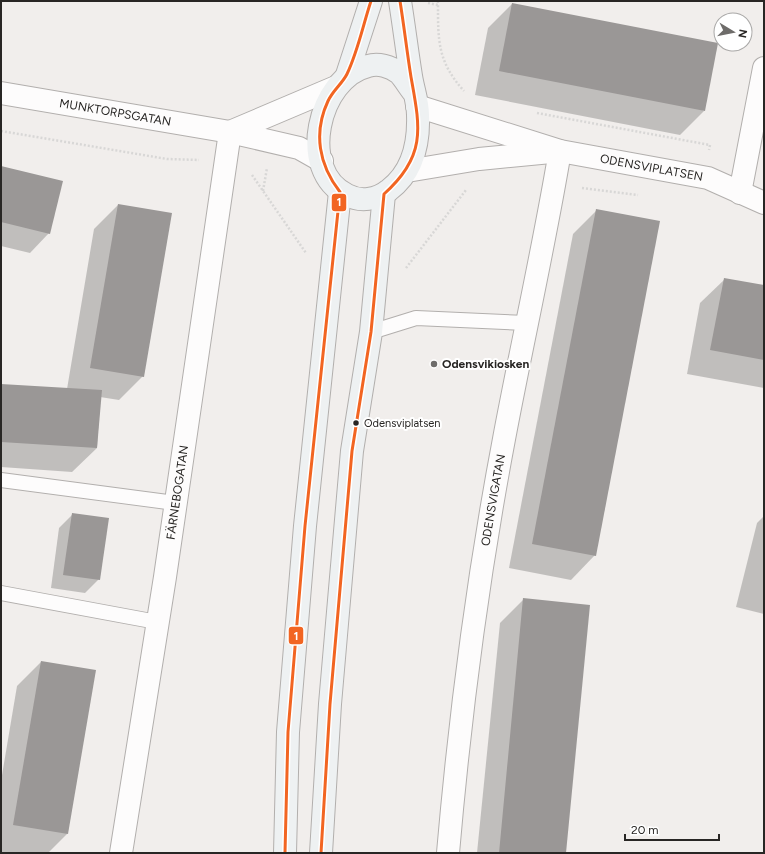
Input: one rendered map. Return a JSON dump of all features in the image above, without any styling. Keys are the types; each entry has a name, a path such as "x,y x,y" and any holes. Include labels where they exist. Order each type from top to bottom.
{"main road":[{"path":"371,1 341,81 325,108 320,123 319,144 322,161 332,183 340,192 352,198 371,199 384,194 397,184 407,171 413,158 418,136 415,100 400,1"},
{"path":"341,81 361,67 376,64 389,68 399,74 415,100"},
{"path":"285,853 288,732 305,526 340,192"},
{"path":"321,853 330,704 351,466 371,332 384,194"}],"street":[{"path":"740,194 764,68"},
{"path":"230,132 341,81"},
{"name":"MUNKTORPSGATAN","path":"1,93 230,132 300,148 322,161"},
{"name":"ODENSVIPLATSEN","path":"415,100 560,151 708,178 740,194 764,203"},
{"name":"FÄRNEBOGATAN","path":"121,853 230,132"},
{"name":"ODENSVIPLATSEN","path":"407,171 479,158 560,151"},
{"name":"ODENSVIGATAN","path":"448,853 464,688 481,568 504,439 560,151"}],"lane":[{"path":"371,332 416,318 527,323"},
{"path":"1,480 175,503"},
{"path":"1,593 157,622"}],"path":[{"path":"438,1 438,35 444,63 453,79 466,94"},
{"path":"532,112 710,145"},
{"path":"1,131 167,159 244,163 309,258"},
{"path":"554,184 646,196"},
{"path":"405,268 470,186"}],"building":[{"path":"512,3 713,42 713,52 716,52 705,111 499,71"},
{"path":"1,166 63,181 50,234 1,222"},
{"path":"118,204 172,213 144,377 90,368"},
{"path":"596,209 660,221 596,556 532,544"},
{"path":"724,278 764,285 764,360 710,350"},
{"path":"1,384 102,390 97,448 1,442"},
{"path":"72,513 109,518 100,580 63,575"},
{"path":"523,598 590,605 566,853 499,853"},
{"path":"41,661 96,670 68,834 13,825"}],"transit line":[{"name":"1","path":"285,853 288,732 305,526 340,192 327,171 323,160 320,148 321,125 323,113 328,101 345,78 351,65 371,1"},
{"name":"1","path":"321,853 330,704 352,451 371,332 384,194 408,167 414,153 417,140 417,111 400,1"}],"place":[{"name":"Odensvikiosken","path":"434,364"},
{"name":"Odensviplatsen","path":"356,423"}]}
